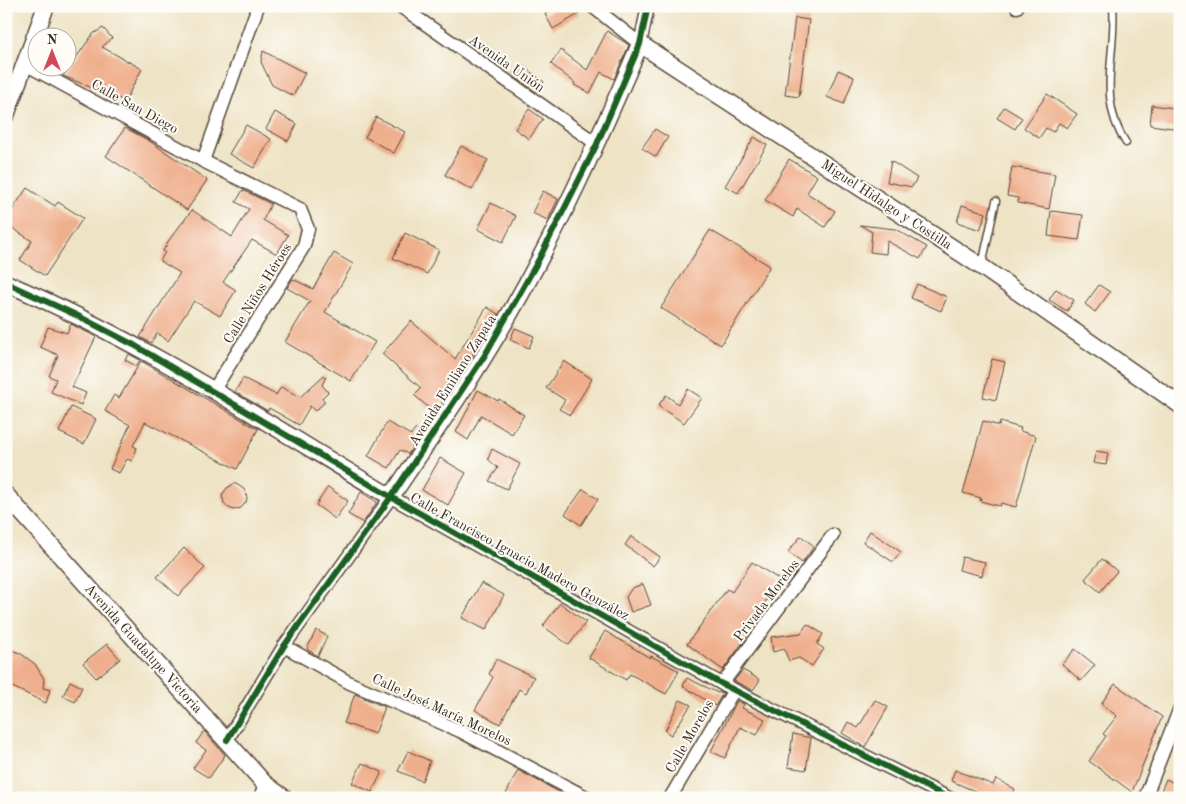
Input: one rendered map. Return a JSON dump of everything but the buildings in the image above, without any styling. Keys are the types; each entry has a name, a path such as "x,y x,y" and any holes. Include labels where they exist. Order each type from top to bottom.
{"street":[{"path":"6,115 46,6"},
{"path":"203,161 258,6"},
{"name":"Avenida Unión","path":"400,6 597,144"},
{"name":"Miguel Hidalgo y Costilla","path":"592,6 640,44 982,266 1180,405"},
{"name":"Avenida Emiliano Zapata","path":"227,740 284,646 391,497 485,355 538,261 597,144 640,44 648,6"},
{"name":"Calle San Diego","path":"25,64 203,161"},
{"name":"Calle Niños Héroes","path":"203,161 300,209 308,229 304,246 213,392"},
{"name":"Calle Francisco Ignacio Madero González","path":"6,283 76,315 134,345 391,497 728,687 927,792 949,798"},
{"name":"Avenida Guadalupe Victoria","path":"6,495 227,740 262,791 284,798"},
{"name":"Privada Morelos","path":"728,687 833,535"},
{"name":"Calle José María Morelos","path":"284,646 350,683 460,731 588,798"},
{"name":"Calle Morelos","path":"670,798 728,687"},
{"path":"1145,798 1180,708"}],"lane":[{"path":"1113,6 1109,84 1111,108 1117,129 1126,143"},
{"path":"982,266 996,201"}],"cycle path":[{"path":"227,740 284,646 391,497 485,355 538,261 597,144 640,44 648,6"},
{"path":"6,283 76,315 134,345 391,497 722,684 949,798"}]}
